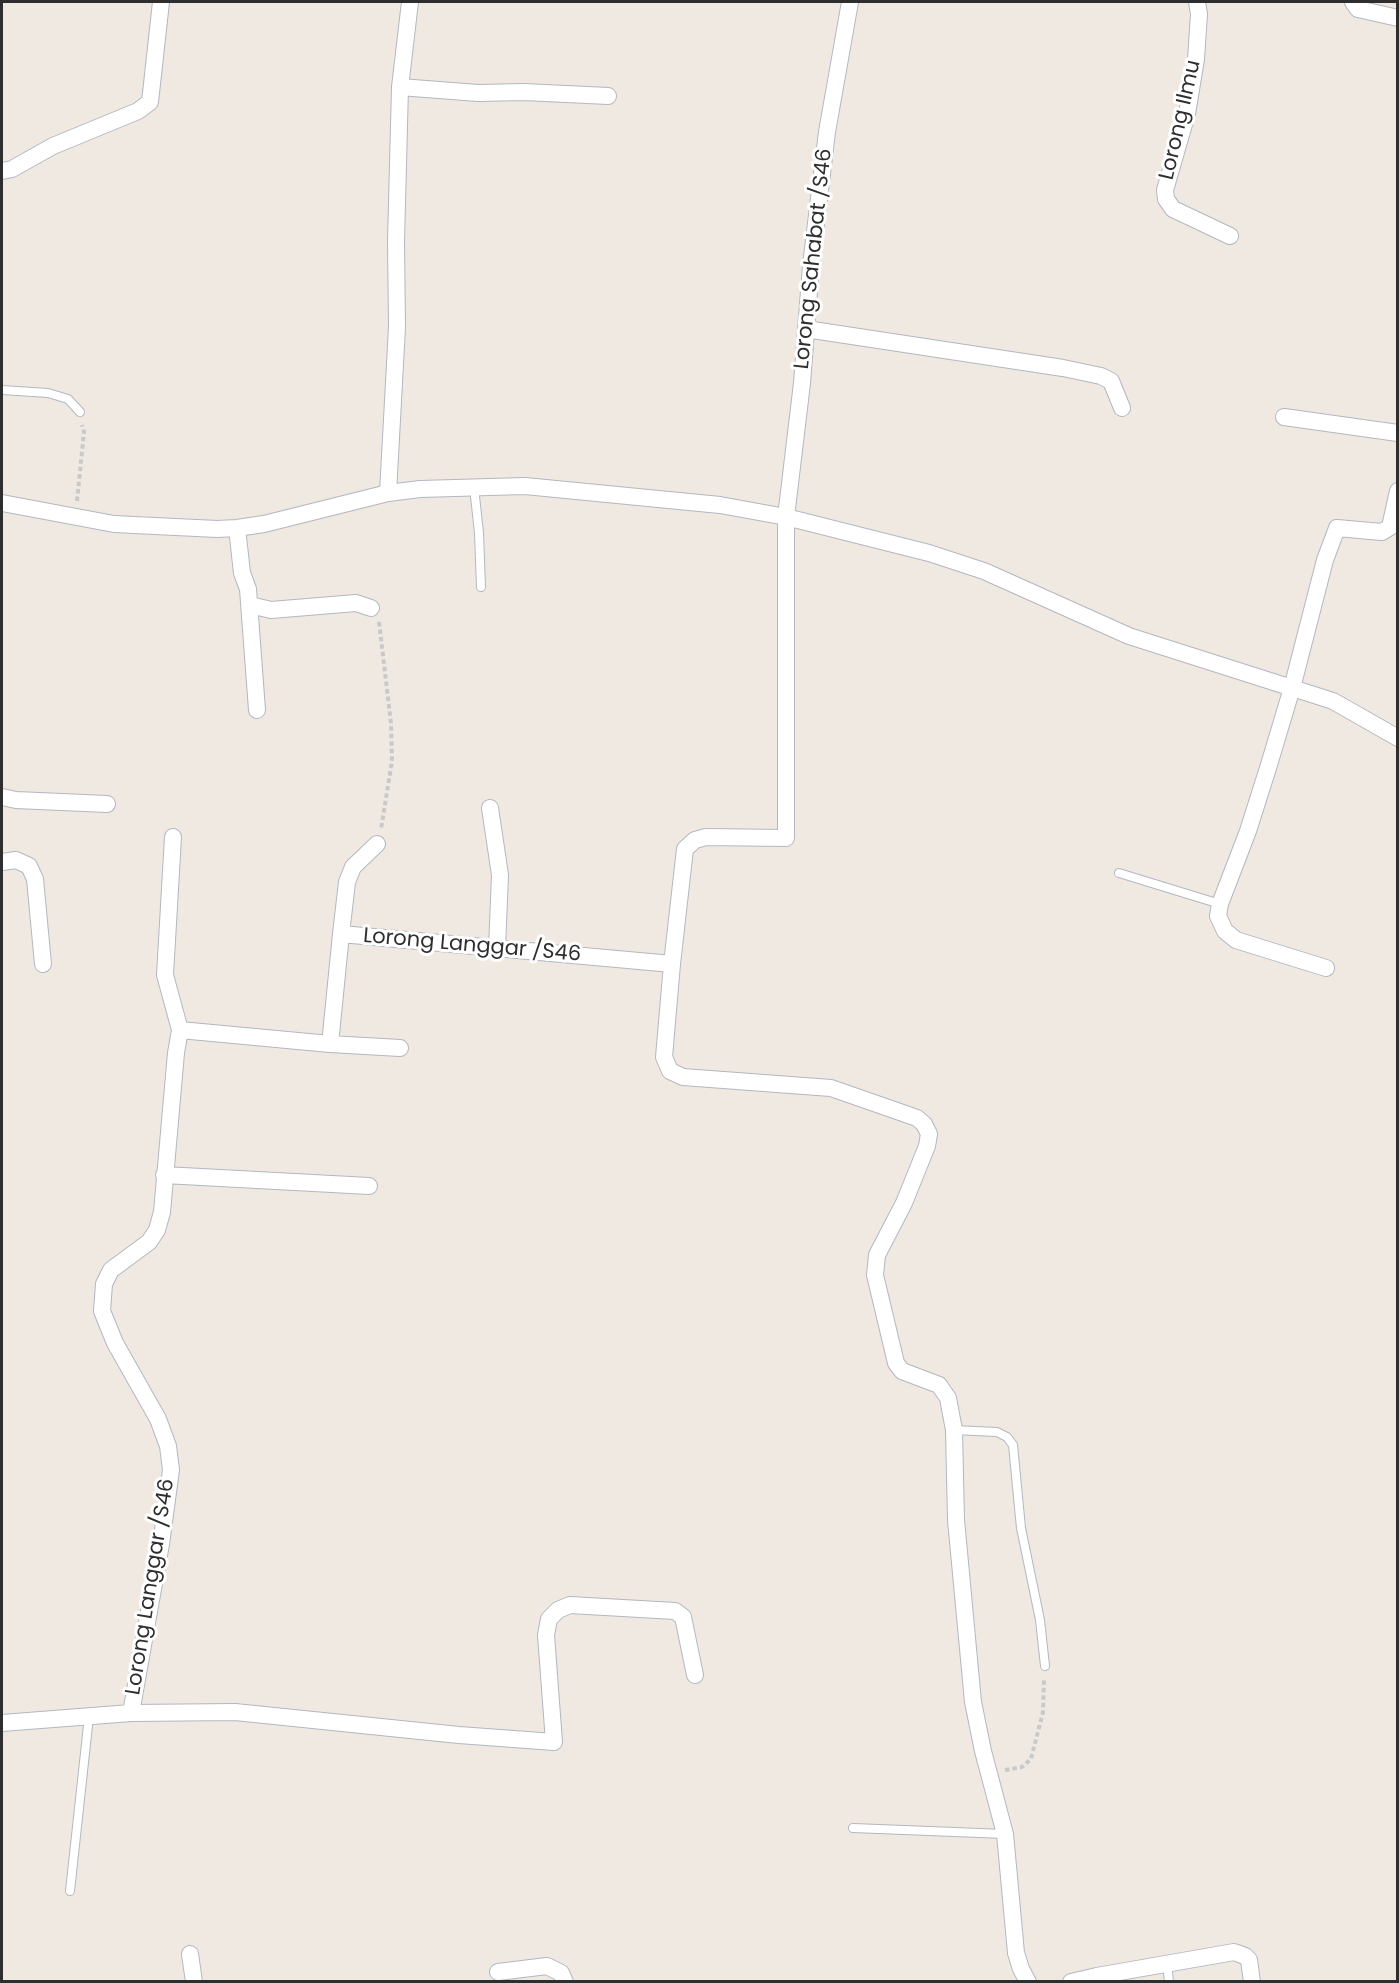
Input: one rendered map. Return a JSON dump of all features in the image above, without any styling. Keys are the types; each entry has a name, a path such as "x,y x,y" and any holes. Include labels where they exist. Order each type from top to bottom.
{"street":[{"path":"2,171 12,169 53,146 138,111 150,102 161,2"},
{"path":"388,494 397,327 396,242 400,87 410,2"},
{"name":"Lorong Sahabat /S46","path":"786,517 802,383 811,265 827,132 850,2"},
{"name":"Lorong Ilmu","path":"1197,2 1199,14 1196,59 1187,114 1166,190 1166,198 1173,209 1230,236"},
{"path":"1353,2 1358,9 1398,18"},
{"path":"400,87 478,93 524,92 608,96"},
{"path":"806,329 1063,368 1101,376 1111,381 1119,395 1122,408"},
{"path":"1284,417 1398,433"},
{"path":"2,503 114,524 237,528 420,489 525,486 720,505 786,517 929,553 984,571 1037,597 1129,636 1333,701 1398,738"},
{"path":"1326,968 1236,940 1225,931 1218,916 1220,904 1248,831 1292,688 1325,560 1337,528 1382,532 1390,527 1398,491"},
{"path":"786,517 786,838 706,837 695,840 685,849 664,1055 666,1065 676,1076 831,1088 917,1118 924,1124 928,1134 927,1146 904,1203 881,1244 875,1263 875,1275 896,1363 902,1371 935,1383 943,1389 948,1398 954,1430 956,1520 973,1702 1005,1834 1016,1953 1028,1982"},
{"path":"237,528 250,605 257,710"},
{"path":"250,605 271,610 356,603 371,608"},
{"path":"2,797 16,800 107,804"},
{"path":"490,808 500,875 497,948"},
{"path":"173,837 165,975 180,1030 400,1048"},
{"path":"341,934 346,882 353,867 377,844"},
{"path":"2,862 16,860 29,866 35,879 43,964"},
{"name":"Lorong Langgar /S46","path":"330,1044 341,934 672,964"},
{"name":"Lorong Langgar /S46","path":"2,1723 131,1713 161,1544 171,1470 168,1446 158,1419 115,1343 102,1311 104,1284 111,1270 149,1242 157,1230 162,1212 180,1030"},
{"path":"164,1175 369,1186"},
{"path":"131,1713 235,1712 459,1735 554,1742 546,1635 549,1618 558,1610 570,1605 675,1611 683,1617 695,1675"},
{"path":"1071,1982 1234,1952 1240,1953 1249,1960 1252,1982"},
{"path":"190,1954 194,1982"},
{"path":"498,1972 547,1965 556,1969 565,1982"}],"lane":[{"path":"2,390 48,393 68,399 80,412"},
{"path":"474,487 481,587"},
{"path":"1119,873 1220,904"},
{"path":"954,1430 998,1432 1007,1437 1013,1445 1021,1528 1040,1620 1045,1666"},
{"path":"70,1891 88,1716"},
{"path":"853,1828 1005,1834"},
{"path":"1167,1964 1169,1982"}],"path":[{"path":"75,516 84,432 80,412"},
{"path":"371,608 379,620 392,723 392,761 377,844"},
{"path":"989,1771 1022,1767 1031,1759 1043,1712 1045,1666"}]}
